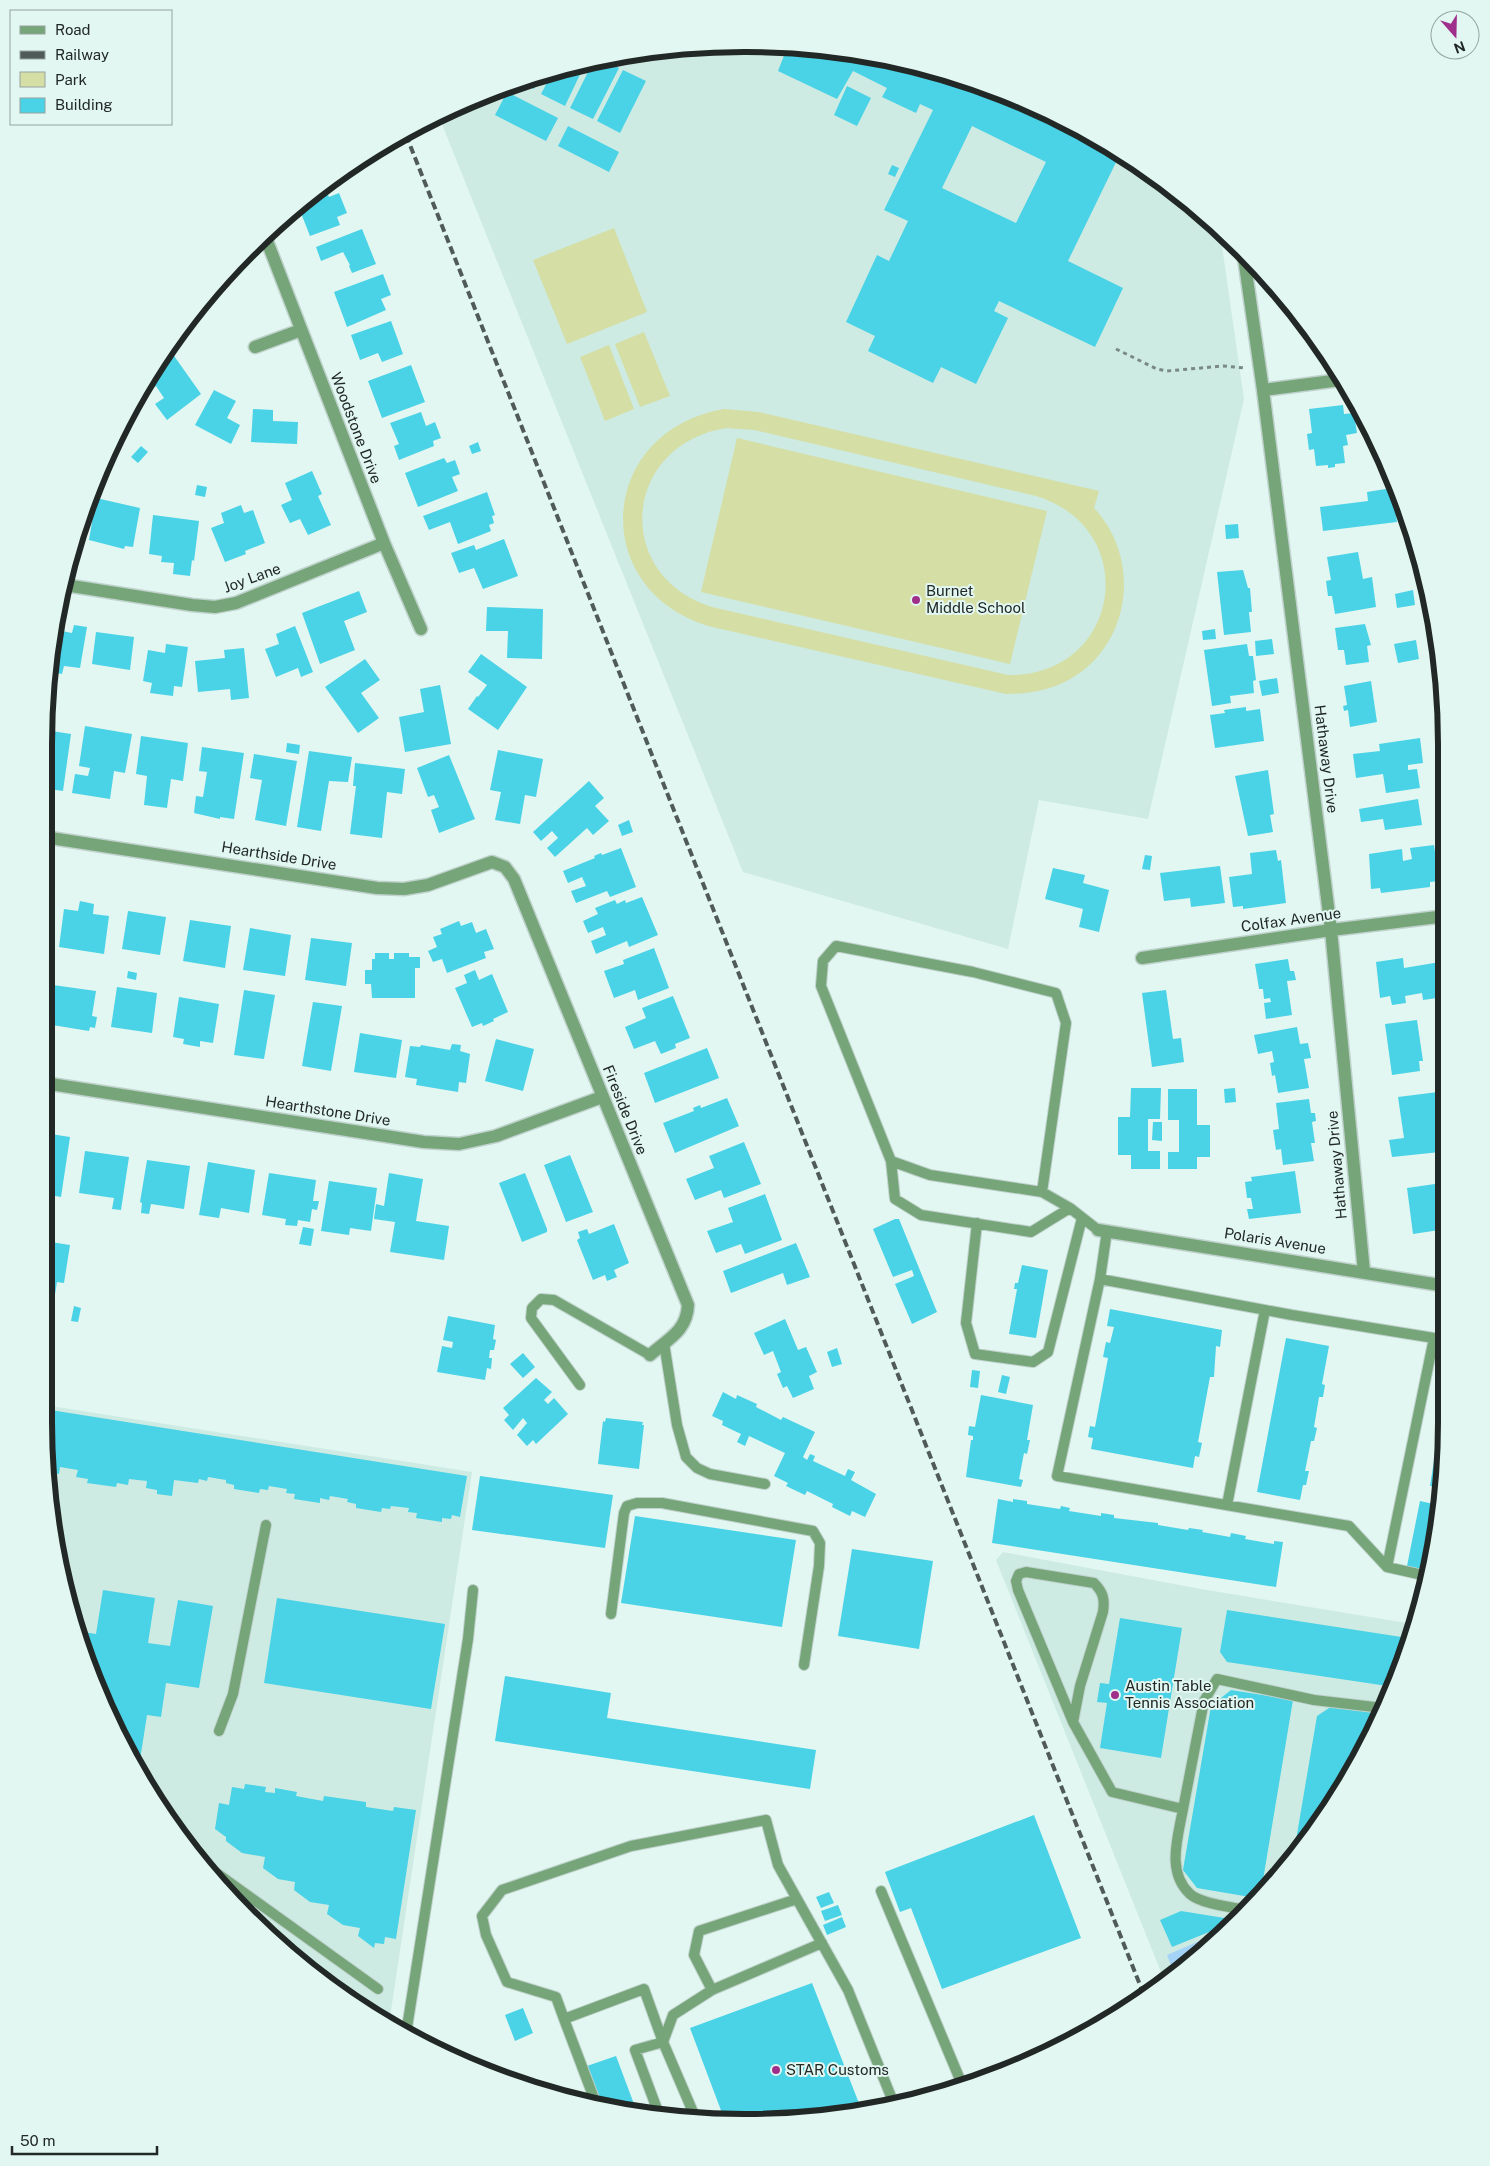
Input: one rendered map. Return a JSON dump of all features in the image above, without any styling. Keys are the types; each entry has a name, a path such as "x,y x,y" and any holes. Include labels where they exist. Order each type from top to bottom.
{"street":[{"name":"Woodstone Drive","path":"268,243 384,543 420,629"},
{"name":"Hathaway Drive","path":"1245,266 1263,390 1331,930 1364,1272"},
{"path":"255,347 301,330"},
{"path":"1263,390 1334,381"},
{"name":"Joy Lane","path":"71,586 215,607 236,603 384,543"},
{"name":"Hearthside Drive","path":"52,838 377,888 404,889 428,885 492,862 505,867"},
{"name":"Fireside Drive","path":"505,867 514,879 688,1305 688,1317 682,1327 650,1355"},
{"name":"Colfax Avenue","path":"1142,958 1331,930 1438,917"},
{"name":"Hearthstone Drive","path":"52,1084 424,1142 459,1144 496,1136 602,1096"},
{"name":"Polaris Avenue","path":"1102,1231 1438,1285"}],"lane":[{"path":"1042,1192 1066,1023 1056,993 973,972 836,946 823,961 820,986 891,1161 895,1198 921,1215 1031,1232 1070,1208"},
{"path":"891,1161 930,1175 1042,1192 1070,1208 1102,1231 1100,1279 1057,1476 1349,1526 1387,1567 1420,1574"},
{"path":"977,1223 966,1323 975,1354 1033,1362 1048,1352 1082,1218"},
{"path":"1100,1279 1265,1310 1438,1339"},
{"path":"580,1385 531,1318 532,1308 541,1299 554,1300 650,1355"},
{"path":"1227,1505 1265,1310"},
{"path":"1387,1567 1434,1338"},
{"path":"664,1343 677,1425 686,1457 697,1468 710,1474 764,1484"},
{"path":"611,1614 624,1513 627,1506 637,1503 662,1503 813,1530 820,1543 819,1566 804,1665"},
{"path":"219,1731 233,1694 266,1525"},
{"path":"1073,1722 1080,1686 1103,1612 1104,1600 1101,1590 1094,1583 1026,1572 1019,1574 1016,1581 1018,1590 1073,1722 1112,1792 1183,1809"},
{"path":"407,2025 468,1639 473,1590"},
{"path":"1237,1908 1213,1904 1191,1895 1178,1876 1175,1854 1204,1701 1217,1679 1314,1700 1375,1707"},
{"path":"593,2096 556,1997 507,1982 486,1935 482,1916 502,1890 631,1846 766,1820 778,1865 848,1990 891,2097"},
{"path":"225,1879 378,1989"},
{"path":"882,1891 960,2079"},
{"path":"712,1990 694,1955 699,1931 797,1899"},
{"path":"663,2042 673,2015 712,1990 822,1943"},
{"path":"564,2019 644,1988 663,2042 693,2111"},
{"path":"657,2108 635,2050 663,2042"}],"path":[{"path":"1116,350 1157,369 1167,371 1223,366 1248,367"}],"shaded area":[{"name":"Burnet Middle School","path":"745,52 835,58 924,76 968,89 1010,105 1051,124 1091,145 1130,169 1202,224 1221,242 1244,399 1148,819 1039,800 1008,949 743,872 441,123 480,105 522,89 566,76 655,58"},
{"path":"52,1406 472,1472 390,2016 360,1997 323,1970 288,1942 255,1911 224,1878 196,1843 169,1806 145,1767 105,1686 89,1644 76,1600 58,1511"},
{"path":"1003,1552 1201,1589 1407,1623 1385,1686 1366,1727 1345,1767 1321,1806 1266,1878 1235,1911 1202,1942 1162,1974 996,1560"}],"green space":[{"path":"614,228 647,312 567,344 533,260"},
{"path":"644,332 670,396 640,407 615,344"},
{"path":"609,345 634,409 605,421 580,357"},
{"path":"724,409 759,412 1099,491 1094,508 1109,528 1119,551 1124,574 1123,598 1118,622 1107,643 1092,662 1072,678 1056,686 1040,690 1006,694 708,626 669,607 641,579 626,546 623,511 632,477 652,446 682,423","holes":["726,428 754,430 1036,496 1070,513 1093,538 1104,568 1104,599 1095,628 1075,653 1046,669 1008,675 712,607 680,591 657,568 645,541 642,512 650,484 666,459 691,439"]},
{"path":"737,438 1047,511 1010,664 701,592"}],"water":[{"path":"1206,1938 1172,1966 1167,1955"}],"building":[{"path":"785,54 835,58 880,66 968,89 1010,105 1051,124 1117,161 1068,261 1123,288 1095,347 999,301 994,311 1008,318 976,384 941,367 933,383 868,351 875,336 846,322 877,255 889,261 908,221 884,210 933,110 920,104 916,113 882,97 887,88 853,71 837,99 778,71","holes":["972,126 1046,162 1016,223 942,188"]},
{"path":"614,65 619,68 593,119 570,108 589,71"},
{"path":"623,70 646,81 620,133 597,121"},
{"path":"581,73 565,106 541,94 548,81"},
{"path":"847,86 871,98 857,126 834,115"},
{"path":"510,94 558,118 546,141 495,115 505,95"},
{"path":"568,126 619,152 609,172 558,146"},
{"path":"892,165 899,168 895,177 888,174"},
{"path":"327,193 329,197 339,193 347,213 337,217 340,225 310,236 301,213"},
{"path":"362,229 376,264 352,273 343,252 321,261 316,247"},
{"path":"383,274 391,295 381,299 386,310 347,327 334,292"},
{"path":"391,321 403,354 382,362 378,353 360,360 351,335"},
{"path":"173,354 201,394 167,420 155,404 164,398 156,386 151,389"},
{"path":"411,365 425,402 382,418 368,381"},
{"path":"214,390 236,401 227,418 240,425 231,444 195,425"},
{"path":"1343,405 1344,414 1352,413 1357,433 1346,435 1348,445 1343,446 1345,463 1335,464 1335,467 1328,468 1328,465 1316,466 1314,449 1309,450 1307,434 1312,433 1309,409"},
{"path":"253,409 273,410 273,421 298,422 297,444 251,442"},
{"path":"421,412 426,426 435,422 441,438 433,441 434,446 399,460 394,446 399,444 390,423"},
{"path":"478,442 481,451 472,454 469,446"},
{"path":"141,446 148,452 138,463 131,457"},
{"path":"444,458 447,463 455,460 460,474 452,477 458,491 418,507 405,473"},
{"path":"312,471 322,494 318,496 331,525 308,535 300,519 290,523 281,505 292,500 285,483"},
{"path":"197,485 207,487 205,497 195,495"},
{"path":"1388,489 1394,505 1397,522 1323,531 1320,507 1368,501 1367,492"},
{"path":"487,492 495,515 492,516 494,523 489,525 491,531 458,544 450,522 429,530 423,516"},
{"path":"98,498 140,508 133,547 125,546 124,549 89,540 94,508"},
{"path":"241,505 244,513 253,510 265,543 245,551 246,554 225,562 211,528 224,523 221,513"},
{"path":"153,515 199,521 194,561 192,560 190,576 173,574 174,563 161,562 162,556 149,554"},
{"path":"1238,524 1239,538 1226,539 1225,525"},
{"path":"504,539 518,576 483,589 474,568 459,573 451,553 474,545 476,550"},
{"path":"1358,552 1363,579 1372,577 1376,607 1335,614 1332,596 1328,596 1326,581 1331,580 1327,557"},
{"path":"1243,570 1248,588 1250,588 1252,612 1249,612 1251,632 1224,635 1217,572"},
{"path":"1413,590 1415,605 1397,608 1395,594"},
{"path":"359,591 367,612 344,621 355,650 320,664 302,613"},
{"path":"487,607 543,609 542,659 507,658 508,631 486,631"},
{"path":"1365,624 1371,645 1367,646 1369,662 1346,665 1344,650 1338,650 1335,628"},
{"path":"74,625 87,627 80,668 64,666 62,674 56,673 62,631 72,633"},
{"path":"295,626 313,672 301,677 298,668 276,677 265,649 279,644 276,634"},
{"path":"1215,629 1216,639 1203,640 1202,631"},
{"path":"96,632 134,637 130,670 92,664"},
{"path":"1272,639 1274,654 1256,656 1255,641"},
{"path":"1416,640 1419,659 1398,663 1394,644"},
{"path":"166,644 188,647 182,687 174,686 173,696 150,693 152,683 143,681 148,650 165,653"},
{"path":"1247,644 1249,656 1253,656 1256,680 1253,681 1254,693 1230,696 1231,703 1212,706 1204,650"},
{"path":"244,648 249,698 231,700 230,689 198,692 195,661 225,658 224,650"},
{"path":"481,654 527,687 498,730 468,709 487,685 468,672"},
{"path":"365,659 380,680 361,693 379,718 358,733 325,687"},
{"path":"1277,678 1279,693 1262,696 1259,681"},
{"path":"1371,681 1377,722 1350,727 1348,710 1344,711 1343,706 1347,705 1344,686"},
{"path":"440,685 451,744 405,752 399,717 424,712 420,689"},
{"path":"1246,707 1246,711 1260,709 1264,741 1215,748 1210,715 1225,713 1224,710"},
{"path":"85,726 132,734 125,773 114,771 110,799 72,793 75,774 88,776 90,768 79,766"},
{"path":"53,731 71,734 63,791 52,789"},
{"path":"141,736 188,743 183,781 171,779 167,808 144,805 147,776 136,774"},
{"path":"1420,738 1423,763 1408,765 1408,770 1417,769 1420,788 1386,793 1383,774 1356,778 1353,754 1380,751 1379,744"},
{"path":"287,743 300,745 299,754 286,752"},
{"path":"202,747 244,753 234,819 220,817 220,819 194,813 196,796 203,797 207,772 199,771"},
{"path":"498,750 543,759 536,797 525,795 520,824 495,820 501,792 490,790"},
{"path":"309,751 352,757 348,782 329,781 321,831 297,827"},
{"path":"254,754 297,761 286,826 255,820 262,780 250,778"},
{"path":"449,755 475,819 439,833 431,810 439,807 434,795 428,797 417,768"},
{"path":"355,763 405,769 402,794 387,792 382,838 350,834 356,786 353,786"},
{"path":"1268,770 1274,814 1270,815 1273,832 1248,836 1235,776"},
{"path":"589,781 604,798 595,806 609,821 593,835 587,828 555,857 547,848 558,838 552,831 541,841 533,832"},
{"path":"1418,799 1422,825 1385,830 1383,819 1361,822 1359,809"},
{"path":"629,820 633,832 622,836 618,825"},
{"path":"1434,845 1438,881 1430,882 1430,887 1381,893 1380,888 1371,889 1369,854 1402,849 1403,861 1412,859 1410,848"},
{"path":"621,848 636,887 610,897 607,891 576,903 571,891 586,886 582,877 568,883 563,871 595,858 594,856 601,853 602,855"},
{"path":"1276,850 1278,861 1281,860 1286,903 1243,909 1243,906 1233,907 1229,877 1252,874 1250,853"},
{"path":"1145,855 1152,856 1150,870 1142,869"},
{"path":"1220,866 1225,903 1191,907 1190,898 1164,901 1160,873"},
{"path":"1053,868 1085,875 1083,883 1109,890 1099,932 1079,927 1083,909 1045,899"},
{"path":"642,897 658,935 629,947 627,941 596,954 591,941 606,935 603,927 588,933 583,921 598,914 595,908 615,900 617,904 625,900 626,903"},
{"path":"80,901 94,904 93,914 109,916 104,954 59,947 64,909 78,911"},
{"path":"128,911 166,917 160,955 122,949"},
{"path":"190,920 231,926 225,968 183,961"},
{"path":"459,921 461,926 472,922 476,933 486,929 494,949 484,952 486,958 447,973 442,959 433,962 428,951 437,947 433,937 442,934 440,929"},
{"path":"250,928 291,935 285,976 243,970"},
{"path":"311,938 352,943 346,986 305,980"},
{"path":"654,948 669,988 638,1000 635,990 614,998 604,971 624,964 623,960"},
{"path":"375,953 389,953 389,959 394,959 394,953 409,953 409,957 420,957 420,968 415,968 415,998 372,998 371,984 365,984 365,970 372,970 372,959 375,959"},
{"path":"1403,958 1404,968 1438,962 1437,998 1423,1000 1422,993 1405,996 1406,1003 1392,1005 1390,996 1380,998 1376,962"},
{"path":"1288,959 1290,971 1294,971 1296,980 1287,981 1292,1015 1266,1019 1264,1003 1271,1002 1270,998 1264,999 1263,989 1259,989 1255,964"},
{"path":"475,970 479,980 492,974 508,1012 483,1026 482,1023 472,1027 455,988 467,983 464,975"},
{"path":"128,971 137,973 136,980 127,978"},
{"path":"53,985 96,991 92,1016 97,1017 95,1028 90,1027 89,1031 52,1025"},
{"path":"117,987 157,993 152,1033 111,1027"},
{"path":"244,990 275,995 264,1059 234,1055"},
{"path":"1166,990 1173,1039 1181,1038 1184,1062 1152,1067 1142,993"},
{"path":"673,996 690,1038 675,1044 676,1048 661,1054 655,1041 634,1049 625,1027 646,1018 642,1008"},
{"path":"179,997 219,1004 213,1043 200,1041 200,1047 183,1044 184,1039 173,1037"},
{"path":"313,1002 342,1006 331,1071 302,1066"},
{"path":"1417,1020 1423,1061 1419,1061 1420,1071 1392,1075 1385,1024"},
{"path":"1297,1027 1300,1044 1308,1043 1311,1058 1304,1059 1309,1088 1278,1093 1275,1075 1272,1076 1270,1063 1274,1062 1272,1051 1258,1054 1254,1035"},
{"path":"360,1033 402,1040 396,1078 354,1072"},
{"path":"496,1039 534,1049 523,1091 485,1081"},
{"path":"452,1044 461,1045 460,1051 470,1054 466,1083 459,1082 458,1092 416,1085 417,1079 405,1077 410,1046 420,1047 421,1045 450,1050"},
{"path":"707,1048 719,1078 655,1103 644,1073"},
{"path":"1131,1088 1161,1088 1160,1119 1148,1119 1148,1151 1160,1151 1160,1169 1131,1169 1131,1155 1118,1155 1118,1117 1130,1117"},
{"path":"1235,1088 1236,1102 1225,1103 1224,1089"},
{"path":"1168,1089 1197,1089 1197,1125 1210,1125 1210,1157 1197,1157 1197,1169 1168,1169 1168,1152 1179,1152 1179,1120 1168,1120"},
{"path":"1438,1092 1438,1152 1392,1157 1389,1140 1404,1138 1398,1097"},
{"path":"727,1098 739,1126 675,1153 663,1123 694,1111 693,1108 700,1105 701,1108"},
{"path":"1309,1099 1311,1113 1315,1113 1316,1121 1312,1122 1315,1143 1311,1143 1314,1161 1283,1165 1281,1149 1276,1150 1273,1130 1279,1129 1276,1103"},
{"path":"1153,1122 1162,1122 1162,1141 1152,1140"},
{"path":"52,1134 70,1137 61,1197 52,1195"},
{"path":"744,1142 761,1184 724,1198 721,1190 695,1200 686,1179 714,1168 709,1156"},
{"path":"85,1151 129,1157 121,1210 112,1209 114,1198 79,1193"},
{"path":"570,1155 593,1212 566,1222 544,1165"},
{"path":"147,1160 190,1166 184,1209 151,1204 149,1214 141,1213 142,1203 140,1202"},
{"path":"208,1162 255,1170 249,1213 221,1208 219,1218 199,1215"},
{"path":"1295,1171 1301,1213 1249,1219 1247,1209 1253,1209 1251,1198 1247,1198 1245,1182 1252,1181 1251,1177"},
{"path":"269,1173 316,1180 313,1201 319,1201 317,1210 312,1209 310,1222 298,1220 297,1226 285,1225 286,1219 262,1215"},
{"path":"389,1173 423,1179 416,1221 449,1226 444,1260 390,1252 395,1222 374,1219 376,1204 384,1206"},
{"path":"525,1173 547,1232 522,1242 499,1183"},
{"path":"329,1181 377,1188 371,1231 350,1228 349,1235 321,1231"},
{"path":"1438,1184 1438,1230 1413,1234 1407,1188"},
{"path":"765,1194 782,1240 745,1254 741,1244 716,1253 707,1231 733,1222 728,1208"},
{"path":"899,1219 937,1312 912,1324 895,1284 914,1276 912,1270 893,1277 873,1229"},
{"path":"614,1224 629,1263 614,1270 617,1277 607,1281 605,1275 593,1280 577,1240 580,1238 578,1232 587,1229 589,1234"},
{"path":"303,1227 314,1229 311,1246 299,1244"},
{"path":"52,1242 70,1245 64,1283 57,1282 52,1313"},
{"path":"796,1243 810,1277 787,1285 783,1273 731,1293 723,1271"},
{"path":"1022,1265 1048,1270 1036,1338 1009,1334 1017,1289 1014,1289 1015,1283 1018,1283"},
{"path":"74,1306 81,1308 78,1322 71,1321"},
{"path":"1110,1309 1222,1330 1220,1347 1216,1346 1214,1377 1210,1377 1198,1442 1202,1443 1199,1457 1195,1456 1193,1468 1091,1449 1093,1438 1088,1437 1090,1426 1095,1427 1108,1358 1103,1357 1106,1342 1110,1343 1114,1327 1107,1326"},
{"path":"448,1316 495,1325 493,1339 496,1340 494,1350 490,1350 489,1358 492,1358 491,1369 487,1368 485,1380 437,1372 442,1346 452,1348 453,1342 443,1340"},
{"path":"785,1319 798,1350 806,1347 817,1372 809,1376 814,1389 793,1398 787,1386 783,1388 777,1374 781,1372 773,1351 764,1355 754,1333"},
{"path":"1286,1338 1329,1346 1322,1384 1325,1385 1323,1397 1319,1397 1314,1427 1317,1428 1314,1441 1311,1441 1305,1471 1309,1471 1306,1485 1303,1485 1300,1500 1257,1492"},
{"path":"837,1348 842,1364 832,1367 827,1352"},
{"path":"523,1353 535,1367 523,1378 510,1364"},
{"path":"972,1370 980,1371 978,1388 970,1387"},
{"path":"1002,1375 1010,1377 1006,1394 998,1392"},
{"path":"536,1378 552,1392 544,1400 548,1404 554,1398 568,1414 536,1444 533,1440 527,1446 517,1435 527,1423 523,1418 513,1430 504,1420 509,1415 503,1408"},
{"path":"723,1392 736,1399 737,1395 757,1404 756,1407 781,1420 783,1417 815,1432 803,1457 807,1460 810,1454 815,1456 813,1461 845,1476 848,1469 855,1472 851,1480 876,1494 865,1517 852,1511 850,1516 832,1507 833,1504 807,1491 805,1495 786,1486 788,1483 774,1476 785,1453 749,1436 745,1446 737,1442 741,1434 722,1425 723,1421 712,1416"},
{"path":"981,1395 1033,1405 1027,1440 1030,1440 1027,1454 1024,1453 1019,1479 1023,1480 1021,1487 966,1477 971,1440 973,1440 973,1436 968,1435 969,1426 975,1427"},
{"path":"52,1410 467,1476 460,1517 452,1515 451,1519 442,1518 442,1522 416,1518 417,1513 408,1512 409,1508 391,1506 390,1509 382,1508 381,1512 356,1508 356,1504 347,1502 348,1499 330,1496 329,1500 320,1498 320,1503 294,1499 295,1494 286,1493 287,1489 269,1486 268,1490 260,1489 259,1493 234,1489 234,1485 226,1483 226,1480 208,1477 207,1481 199,1479 198,1483 174,1480 172,1496 157,1494 157,1490 146,1488 147,1481 129,1479 128,1485 117,1483 116,1487 87,1483 88,1479 76,1477 78,1470 60,1467 59,1474 55,1473"},
{"path":"606,1418 643,1422 639,1469 598,1464 603,1421 605,1422"},
{"path":"1437,1441 1434,1486 1430,1486"},
{"path":"480,1476 613,1495 605,1548 472,1530"},
{"path":"998,1499 1013,1502 1013,1499 1027,1501 1027,1504 1060,1509 1061,1506 1070,1508 1069,1511 1101,1516 1101,1513 1114,1515 1114,1518 1158,1523 1158,1525 1188,1530 1189,1528 1203,1530 1202,1532 1230,1537 1231,1533 1246,1536 1245,1539 1274,1544 1274,1541 1283,1542 1276,1587 992,1543"},
{"path":"1420,1501 1433,1504 1421,1569 1407,1566"},
{"path":"635,1516 796,1540 782,1627 621,1603"},
{"path":"852,1549 933,1561 919,1649 838,1636"},
{"path":"103,1590 155,1598 148,1643 170,1646 178,1600 213,1606 199,1688 166,1683 161,1717 147,1715 140,1758 105,1686 86,1632 96,1634"},
{"path":"277,1598 445,1624 431,1709 264,1683"},
{"path":"1227,1610 1403,1637 1385,1686 1227,1662 1220,1652"},
{"path":"1120,1618 1182,1628 1161,1758 1100,1748 1107,1703 1097,1702 1100,1683 1109,1684"},
{"path":"505,1676 611,1693 607,1718 816,1750 810,1789 495,1741"},
{"path":"1231,1690 1293,1700 1263,1881 1248,1897 1197,1888 1183,1870 1211,1706"},
{"path":"1332,1706 1373,1713 1345,1767 1321,1806 1296,1840 1317,1716"},
{"path":"245,1784 266,1787 265,1792 275,1793 275,1788 297,1792 296,1796 323,1801 324,1796 366,1802 366,1807 393,1811 394,1807 416,1810 396,1939 385,1937 384,1944 375,1943 374,1948 358,1936 360,1928 343,1925 327,1914 329,1905 310,1902 294,1890 295,1882 278,1879 263,1868 265,1857 242,1853 226,1841 226,1837 215,1829 219,1803 229,1805 232,1787 244,1789"},
{"path":"1034,1815 1081,1938 942,1989 911,1908 900,1912 885,1872"},
{"path":"829,1892 834,1903 821,1908 816,1897"},
{"path":"838,1905 842,1915 825,1921 821,1911"},
{"path":"1181,1911 1227,1918 1215,1930 1172,1947 1160,1920"},
{"path":"842,1917 846,1927 827,1935 823,1925"},
{"name":"STAR Customs","path":"812,1983 859,2104 790,2112 722,2113 690,2028"},
{"path":"523,2008 533,2033 515,2041 505,2015"},
{"path":"616,2056 634,2104 595,2097 584,2067"}],"railway":[{"path":"408,140 1141,1989"}],"place":[{"name":"Burnet Middle School","path":"916,600"},
{"name":"Austin Table Tennis Association","path":"1115,1695"},
{"name":"STAR Customs","path":"776,2070"}]}
